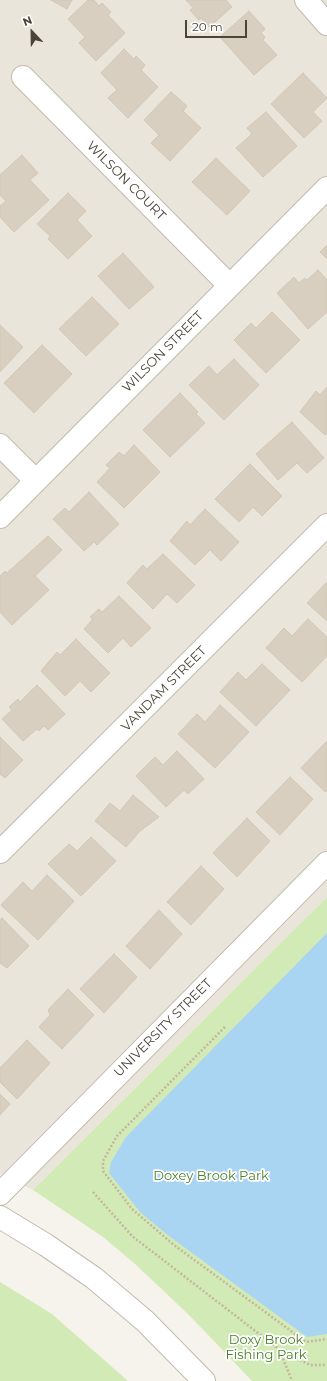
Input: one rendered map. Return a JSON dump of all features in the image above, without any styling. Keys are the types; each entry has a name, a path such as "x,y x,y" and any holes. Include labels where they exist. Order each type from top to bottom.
{"street":[{"path":"306,0 327,24"},
{"name":"WILSON COURT","path":"23,77 229,285"},
{"name":"WILSON STREET","path":"0,516 327,188"},
{"path":"0,444 35,480"},
{"name":"VANDAM STREET","path":"0,852 327,525"},
{"name":"UNIVERSITY STREET","path":"0,1194 327,863"},
{"path":"0,1217 46,1244 94,1278 145,1321 204,1381"}],"path":[{"path":"225,1027 117,1136 103,1161 103,1171 132,1209 174,1245 306,1342 327,1339"},
{"path":"93,1192 132,1236 280,1350 310,1365 327,1365"},
{"path":"280,1350 292,1381"}],"shaded area":[{"path":"0,0 327,0 327,897 33,1190 0,1174"}],"green space":[{"name":"Doxey Brook Park","path":"327,897 327,1381 252,1381 189,1315 134,1263 103,1237 33,1190"},
{"path":"0,1282 52,1314 128,1381 0,1381"}],"water":[{"name":"Doxey Brook Park","path":"327,933 327,1334 307,1337 169,1236 141,1213 109,1173 111,1162 126,1137"}],"building":[{"path":"51,0 72,0 67,9"},
{"path":"88,0 94,0 99,6 102,3 111,12 108,15 125,33 96,61 79,43 85,37 68,19"},
{"path":"186,0 226,0 232,7 209,27 201,18 199,20 190,10 193,8"},
{"path":"249,11 265,29 261,33 265,37 263,40 277,55 254,75 220,37"},
{"path":"124,49 134,59 136,56 145,65 141,70 158,87 128,118 108,98 117,90 101,73"},
{"path":"303,73 327,98 313,112 322,121 304,138 271,104"},
{"path":"171,92 187,106 183,111 201,128 170,161 151,143 159,135 144,120"},
{"path":"266,112 297,146 263,177 236,148 252,134 247,128"},
{"path":"22,155 38,173 30,180 49,200 14,232 0,217 0,206 6,201 0,195 0,175"},
{"path":"216,158 250,191 227,215 192,182"},
{"path":"68,193 86,211 77,220 92,236 68,259 48,239 50,236 37,224"},
{"path":"327,245 327,259 320,252"},
{"path":"123,253 154,287 129,309 98,276"},
{"path":"318,270 327,280 327,312 308,329 277,293 294,277 299,283 305,278 307,280"},
{"path":"92,297 119,324 86,356 59,329"},
{"path":"272,312 300,340 266,373 234,340 251,323 256,328"},
{"path":"0,325 23,347 0,372"},
{"path":"42,345 72,374 34,413 4,383"},
{"path":"234,359 259,385 224,420 189,385 209,366 217,375"},
{"path":"327,387 327,432 325,435 300,412 316,391 320,395"},
{"path":"180,393 198,412 196,414 205,423 170,457 143,430"},
{"path":"292,422 324,458 307,473 297,463 278,480 256,454"},
{"path":"134,445 160,472 124,508 97,482 110,468 106,465 119,452 124,456"},
{"path":"250,464 282,496 262,516 253,507 239,522 215,499"},
{"path":"89,492 119,524 97,545 94,542 84,551 53,519 65,508 69,512"},
{"path":"205,509 239,542 221,561 210,550 195,565 170,541 187,521 190,525"},
{"path":"48,536 62,550 35,576 49,590 12,625 0,612 0,576 5,571 7,573"},
{"path":"163,554 195,585 177,603 167,594 153,609 127,583 143,565 147,569"},
{"path":"326,583 327,585 327,621 307,603"},
{"path":"119,596 151,628 131,647 123,638 108,653 84,629 93,619 90,617 99,609 102,612"},
{"path":"308,619 327,637 327,656 302,682 266,648 284,628 292,636"},
{"path":"76,639 110,673 91,692 80,681 65,696 41,671 57,652 60,655"},
{"path":"262,664 290,690 256,726 220,692 238,672 246,680"},
{"path":"37,685 65,714 48,730 44,726 39,731 37,729 23,741 2,719 12,710 9,707 18,699 20,702"},
{"path":"220,705 249,732 215,768 178,734 197,714 205,722"},
{"path":"0,737 23,760 5,778 0,774"},
{"path":"327,741 327,790 325,792 301,768"},
{"path":"177,751 204,779 188,794 184,790 166,807 136,776 155,757 163,765"},
{"path":"290,777 313,799 280,835 256,812"},
{"path":"133,795 159,817 140,831 126,847 95,821 110,803 120,811"},
{"path":"247,818 270,841 237,877 213,853"},
{"path":"91,837 116,861 81,896 48,864 69,844 77,851"},
{"path":"201,866 224,889 191,925 167,902"},
{"path":"47,875 74,901 38,940 1,905 23,882 32,891"},
{"path":"159,910 182,934 150,969 126,946"},
{"path":"2,918 29,946 7,968 0,963 0,920"},
{"path":"114,954 137,977 104,1013 80,989"},
{"path":"68,989 94,1015 62,1049 39,1027 50,1015 48,1010"},
{"path":"27,1040 50,1063 17,1099 0,1082 0,1068"},
{"path":"0,1094 10,1104 0,1115"}],"park label":[{"name":"Doxy Brook Fishing Park","path":"266,1348"}]}
